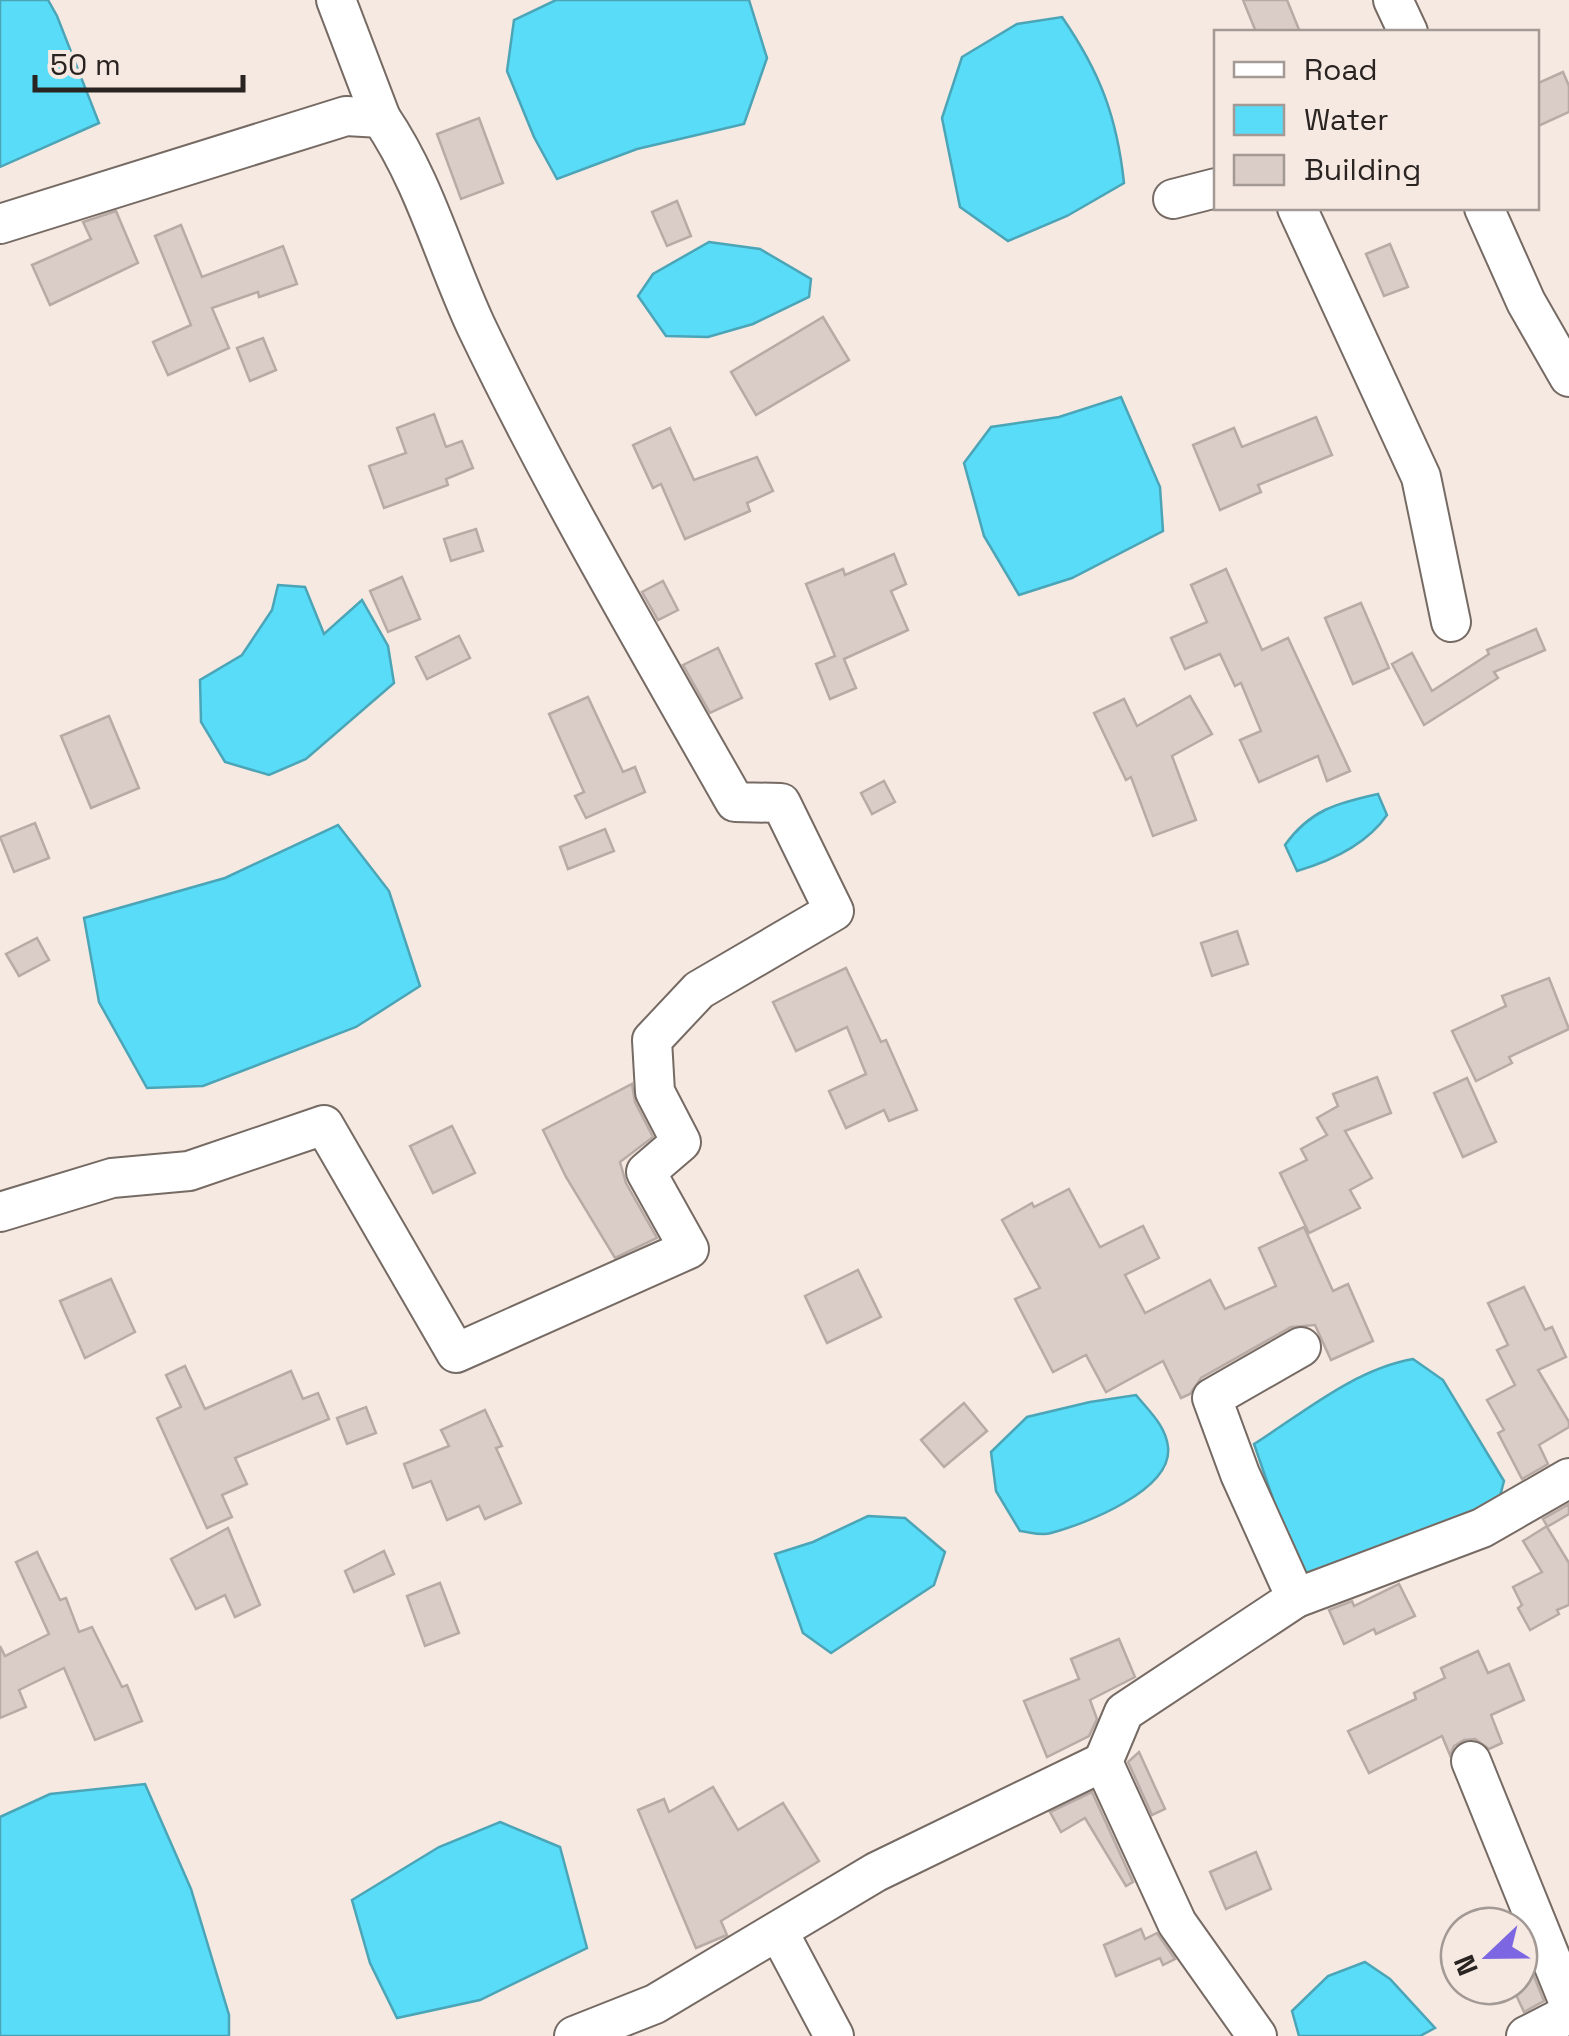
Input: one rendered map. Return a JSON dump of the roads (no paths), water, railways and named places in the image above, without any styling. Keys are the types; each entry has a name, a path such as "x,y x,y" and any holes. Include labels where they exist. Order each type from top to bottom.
{"street":[{"path":"0,1212 112,1178 190,1171 324,1124 456,1353 689,1250 646,1172 680,1142 655,1092 652,1040 699,990 834,911 781,803 735,802 614,590 476,325 400,146 382,118 336,0"},
{"path":"1394,0 1407,30"},
{"path":"0,224 346,116 382,118"},
{"path":"1173,199 1214,189"},
{"path":"1297,210 1421,477 1450,622"},
{"path":"1485,210 1526,302 1569,377"},
{"path":"1296,1598 1240,1474 1212,1398 1301,1348"},
{"path":"574,2036 655,2004 876,1872 1102,1762 1124,1712 1296,1598 1482,1528 1569,1478"},
{"path":"1471,1761 1569,2003"},
{"path":"1102,1762 1177,1924 1257,2036"},
{"path":"778,1931 834,2036"},
{"path":"1526,2036 1569,2014"}],"water":[{"path":"0,0 48,0 99,123 0,167"},
{"path":"556,0 749,0 767,58 744,124 637,149 557,179 534,137 507,71 514,20"},
{"path":"1062,17 1105,96 1124,183 1067,216 1008,241 960,207 942,118 962,57 1017,24"},
{"path":"709,242 760,249 811,279 809,297 753,324 708,337 666,336 638,296 653,274"},
{"path":"1121,397 1160,487 1163,531 1072,578 1019,595 984,536 964,463 991,427 1059,417"},
{"path":"278,585 305,587 324,634 362,600 388,646 394,683 306,759 269,775 225,762 201,722 200,680 242,655 272,610"},
{"path":"1378,794 1387,815 1369,835 1335,857 1297,871 1285,845 1294,833 1337,805"},
{"path":"338,825 389,891 420,986 356,1027 203,1086 147,1088 99,1002 84,918 225,878"},
{"path":"1413,1359 1443,1380 1504,1481 1499,1500 1314,1580 1296,1565 1254,1444 1350,1382"},
{"path":"1136,1395 1167,1439 1166,1463 1157,1477 1124,1503 1084,1522 1047,1534 1020,1531 996,1491 991,1452 1027,1417"},
{"path":"868,1516 905,1518 945,1552 934,1585 831,1653 803,1633 775,1554 813,1542"},
{"path":"145,1784 191,1889 229,2015 229,2036 0,2036 0,1817 50,1794"},
{"path":"500,1822 560,1847 587,1948 480,2000 397,2018 370,1963 352,1900 439,1847"},
{"path":"1365,1962 1390,1979 1435,2028 1420,2036 1299,2036 1292,2011 1328,1976"}]}
